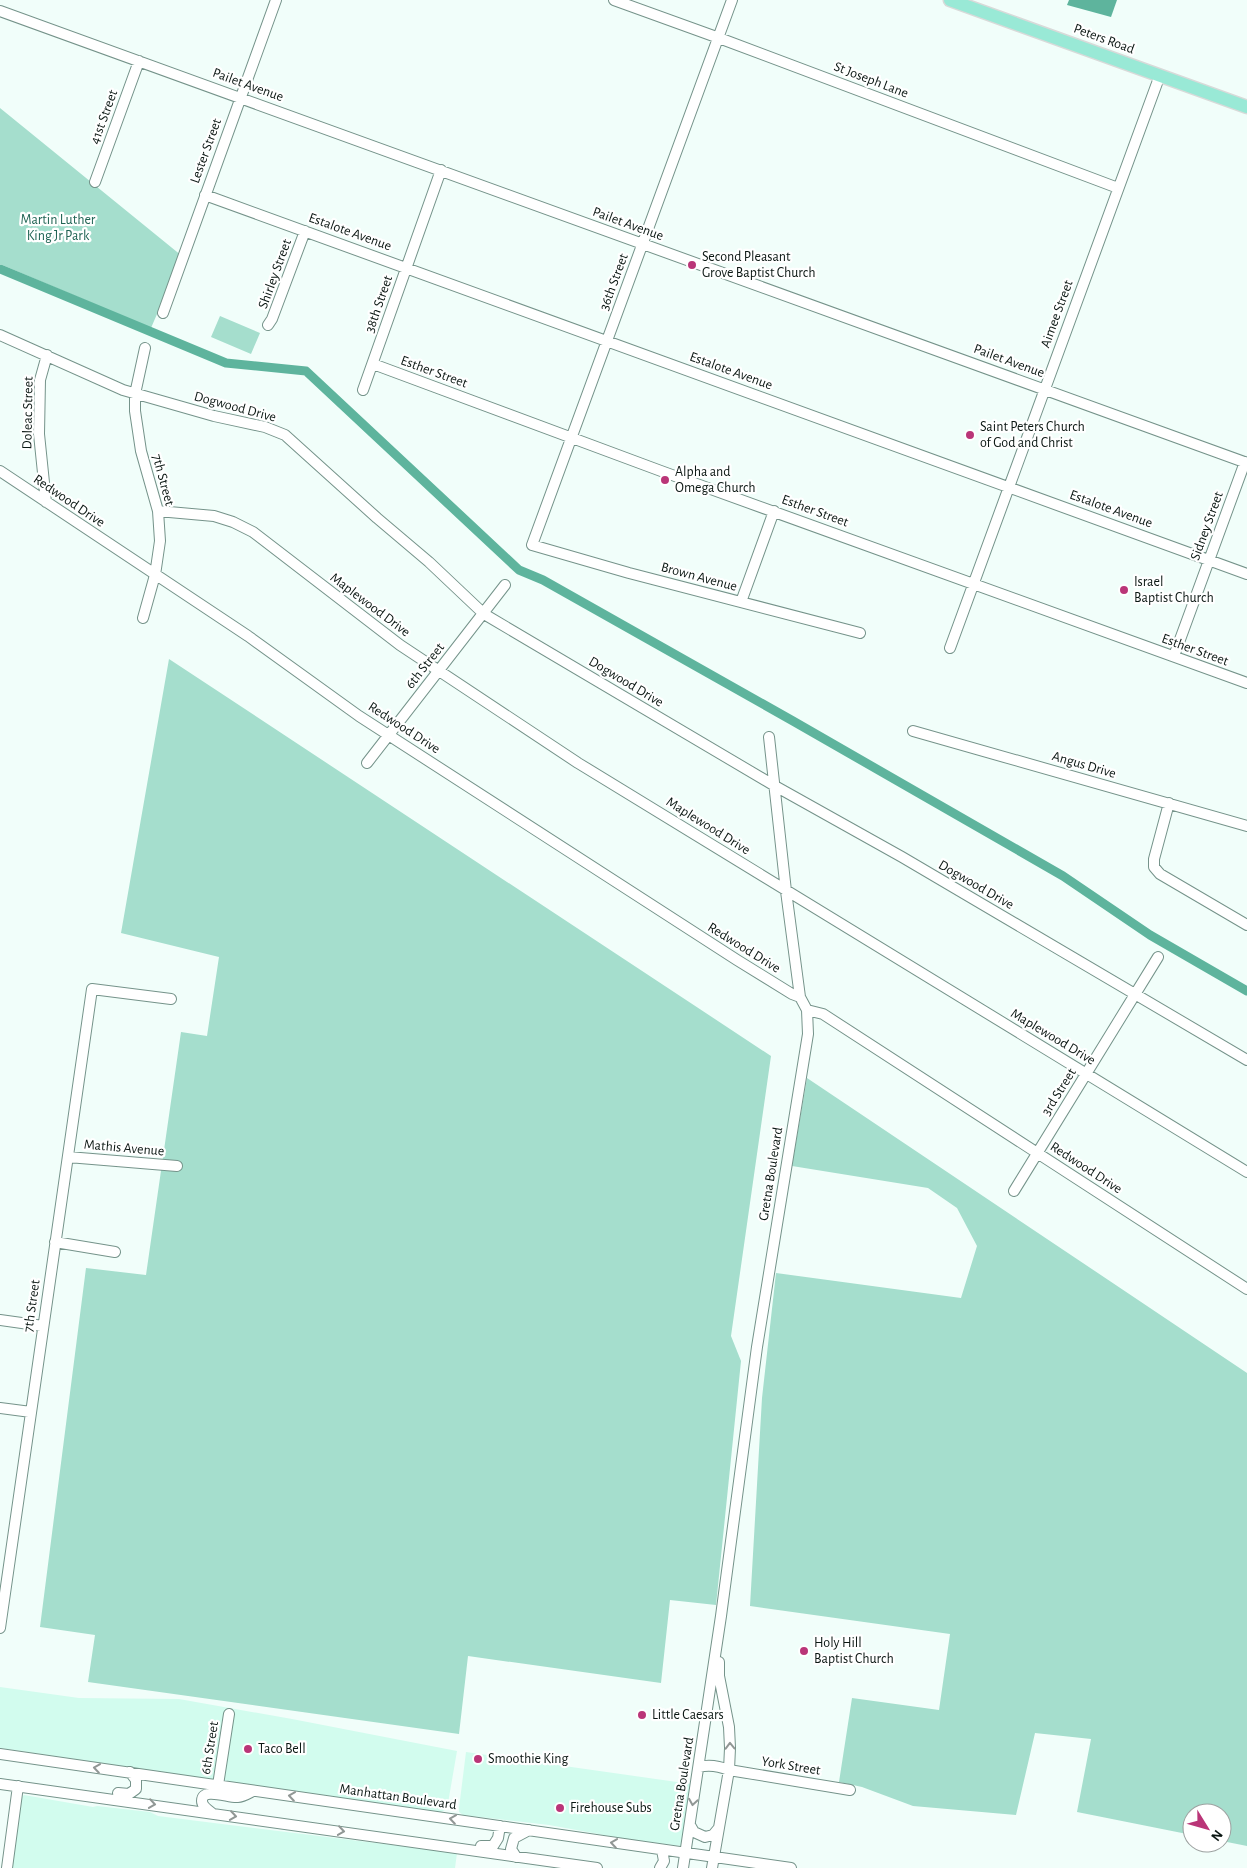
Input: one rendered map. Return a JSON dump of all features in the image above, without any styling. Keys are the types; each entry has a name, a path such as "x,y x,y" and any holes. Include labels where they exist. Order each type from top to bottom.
{"main road":[{"name":"Peters Road","path":"950,0 1247,107"}],"street":[{"name":"Lester Street","path":"163,313 276,0"},
{"name":"St Joseph Lane","path":"614,0 1118,188"},
{"name":"36th Street","path":"532,545 732,0"},
{"name":"Pailet Avenue","path":"0,12 241,97 1246,462"},
{"name":"41st Street","path":"95,182 139,61"},
{"name":"Aimee Street","path":"950,648 1160,75"},
{"name":"38th Street","path":"364,390 441,170"},
{"name":"Estalote Avenue","path":"205,195 1247,574"},
{"name":"Shirley Street","path":"268,325 272,319 305,231"},
{"name":"Dogwood Drive","path":"0,335 123,390 214,416 265,427 284,436 429,562 484,614 775,786 902,857 1247,1060"},
{"name":"7th Street","path":"143,618 160,541 158,511 141,450 135,411 135,394 144,348"},
{"name":"Doleac Street","path":"46,502 40,425 40,380 47,355"},
{"name":"Esther Street","path":"373,364 571,438 1247,683"},
{"name":"Sidney Street","path":"1174,656 1246,462"},
{"name":"Redwood Drive","path":"0,471 248,636 359,716 738,960 792,994 800,997"},
{"name":"Maplewood Drive","path":"158,511 214,516 233,522 253,532 400,645 578,763 1247,1172"},
{"path":"741,602 774,511"},
{"name":"Brown Avenue","path":"532,545 860,634"},
{"name":"6th Street","path":"367,763 505,585"},
{"name":"Angus Drive","path":"913,731 1247,826"},
{"name":"Gretna Boulevard","path":"683,1868 721,1616 757,1347 808,1034 807,1010 800,997 786,891 770,737"},
{"path":"1170,803 1154,859 1154,867 1160,874 1247,925"},
{"name":"3rd Street","path":"1014,1191 1158,957"},
{"name":"7th Street","path":"0,1628 92,989 171,999"},
{"name":"Redwood Drive","path":"807,1010 823,1014 1247,1289"},
{"name":"Mathis Avenue","path":"68,1157 177,1166"},
{"path":"55,1242 115,1252"},
{"path":"0,1320 43,1326"},
{"path":"0,1408 31,1412"},
{"name":"Gretna Boulevard","path":"712,1868 729,1770 730,1748 729,1727 720,1676 721,1616"},
{"name":"6th Street","path":"218,1785 229,1714"},
{"name":"Manhattan Boulevard","path":"0,1754 714,1857 739,1864 791,1868"},
{"name":"York Street","path":"699,1766 707,1764 729,1770 850,1790"},
{"path":"83,1795 94,1790 132,1793 137,1784 130,1772"},
{"path":"0,1784 597,1868"},
{"path":"7,1868 18,1786"},
{"path":"213,1813 202,1803 203,1797 206,1795 211,1793 237,1798 254,1790"},
{"path":"690,1825 694,1832 702,1836 709,1836 718,1829"},
{"path":"454,1848 456,1844 460,1843 493,1846 498,1838 500,1826"},
{"path":"516,1857 511,1849 514,1838 529,1830"},
{"path":"660,1868 664,1861 662,1850"}],"shaded area":[{"path":"1069,0 1117,0 1111,17 1067,5"},
{"path":"0,1687 79,1698 179,1699 457,1751 447,1809 439,1813 0,1748"},
{"path":"466,1752 691,1784 681,1846 626,1839 549,1825 463,1815 459,1812 459,1808"},
{"path":"24,1795 93,1807 150,1812 158,1816 457,1853 455,1868 12,1868 20,1799"}],"green space":[{"name":"Martin Luther King Jr Park","path":"0,108 182,256 151,328 0,264"},
{"path":"220,316 260,333 251,354 211,337"},
{"path":"169,659 771,1056 731,1336 741,1361 716,1605 670,1600 661,1683 468,1656 459,1734 88,1682 95,1635 40,1627 86,1268 146,1275 181,1032 207,1036 219,957 121,933"},
{"path":"807,1078 1247,1373 1247,1846 1232,1843 1232,1803 1182,1803 1182,1833 1077,1812 1091,1739 1035,1733 1016,1815 913,1806 862,1787 839,1782 852,1698 939,1710 950,1634 750,1606 762,1398 776,1273 961,1298 977,1246 957,1208 928,1188 792,1166"}],"waterway":[{"path":"0,269 226,363 306,371 519,570 543,580 1063,876 1150,935 1247,991"}],"place":[{"name":"Second Pleasant Grove Baptist Church","path":"692,265"},
{"name":"Saint Peters Church of God and Christ","path":"970,435"},
{"name":"Alpha and Omega Church","path":"665,480"},
{"name":"Israel Baptist Church","path":"1124,590"},
{"name":"Holy Hill Baptist Church","path":"804,1651"},
{"name":"Little Caesars","path":"642,1715"},
{"name":"Taco Bell","path":"248,1749"},
{"name":"Smoothie King","path":"478,1759"},
{"name":"Firehouse Subs","path":"560,1808"}]}
